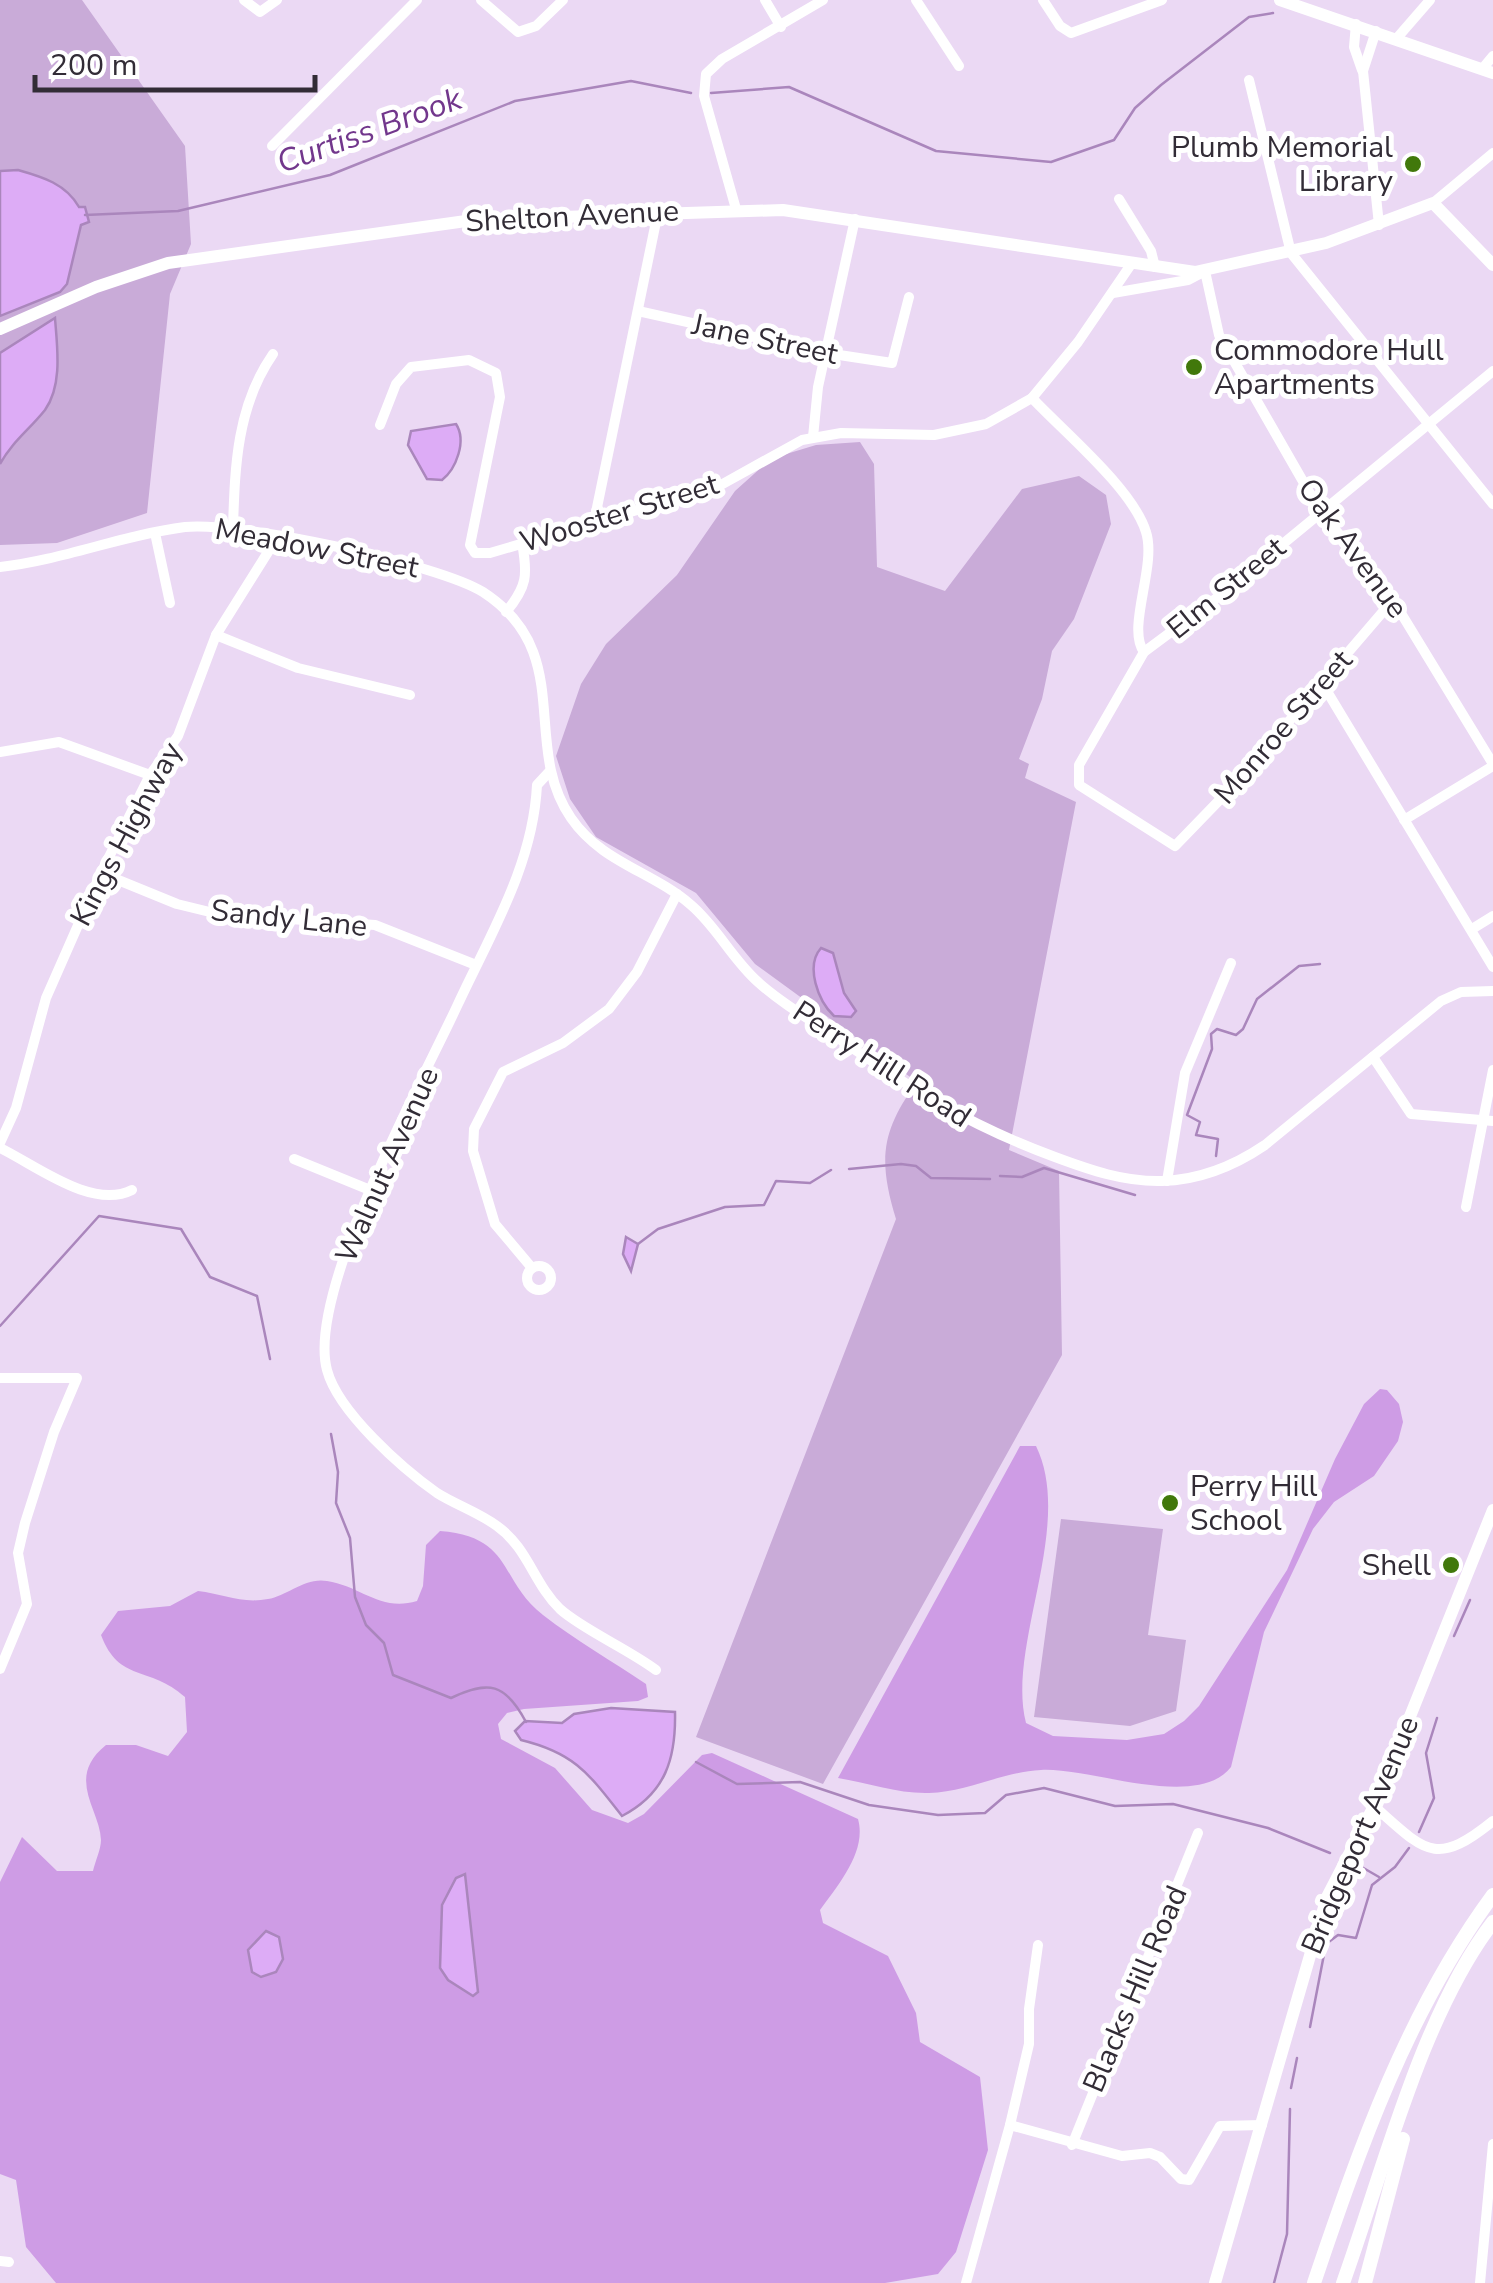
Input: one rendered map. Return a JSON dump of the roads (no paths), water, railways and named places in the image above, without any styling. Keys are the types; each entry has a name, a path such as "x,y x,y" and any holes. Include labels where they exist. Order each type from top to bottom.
{"highway":[{"path":"1314,2283 1347,2187 1411,2029 1493,1895"},
{"path":"1344,2283 1428,2044 1457,1981 1493,1922"},
{"path":"1365,2283 1428,2044"}],"main road":[{"path":"1280,0 1488,70"},
{"path":"1156,266 1206,271 1291,252 1433,204 1493,265"},
{"name":"Shelton Avenue","path":"0,329 123,277 188,258 458,221 736,209 855,218 1156,266"},
{"name":"Bridgeport Avenue","path":"1215,2283 1326,1897 1374,1806 1493,1510"}],"street":[{"path":"244,0 260,12 277,0"},
{"path":"272,146 417,0"},
{"path":"481,0 510,28 522,32 536,26 563,0"},
{"path":"765,0 782,26"},
{"path":"736,209 704,96 704,79 713,65 822,0"},
{"path":"916,0 959,66"},
{"path":"1043,0 1062,28 1076,33 1162,0"},
{"path":"1397,38 1430,0"},
{"path":"1356,24 1354,46 1363,71 1379,224"},
{"path":"1363,71 1376,30"},
{"path":"1488,70 1493,56"},
{"path":"1249,80 1291,252 1493,504"},
{"path":"1433,204 1493,154"},
{"path":"1119,199 1156,266"},
{"path":"594,522 658,212"},
{"path":"814,437 826,353 855,218"},
{"name":"Wooster Street","path":"380,425 396,384 411,367 469,360 496,373 500,397 480,480 470,545 475,553 522,543 720,486 814,437 962,432 1032,398 1132,263"},
{"path":"1113,293 1188,280 1206,271"},
{"name":"Oak Avenue","path":"1206,271 1219,334 1320,511 1393,600 1493,764"},
{"name":"Jane Street","path":"638,311 826,353 892,363 909,296"},
{"path":"234,527 238,445 257,378 273,354"},
{"name":"Elm Street","path":"1144,652 1493,371"},
{"path":"1032,398 1116,487 1144,525 1151,556 1138,638 1144,652"},
{"name":"Meadow Street","path":"0,567 38,563 155,533 204,526 234,527 438,572 484,593 506,612"},
{"path":"155,533 170,603"},
{"name":"Kings Highway","path":"0,1146 16,1108 46,998 101,872 150,774 178,736 216,635 278,536"},
{"path":"506,612 523,592 528,575 522,543"},
{"name":"Monroe Street","path":"1144,652 1078,774 1086,794 1168,845 1180,842 1393,600"},
{"name":"Perry Hill Road","path":"506,612 540,668 550,771 564,807 591,843 617,863 677,894 703,916 768,990 945,1110 988,1132 1098,1172 1167,1181 1214,1172 1248,1156 1441,1001 1460,992 1493,991"},
{"path":"216,635 266,658 331,678 410,695"},
{"path":"1322,683 1493,967"},
{"path":"0,752 60,742 150,774"},
{"path":"1404,820 1493,764"},
{"name":"Walnut Avenue","path":"550,771 538,781 535,820 503,914 370,1190 342,1261 328,1325 327,1370 391,1456 441,1496 515,1540 562,1610 656,1670"},
{"name":"Sandy Lane","path":"101,872 177,904 218,914 375,924 476,966"},
{"path":"532,1268 496,1224 474,1151 474,1129 502,1072 562,1044 609,1009 637,972 677,894"},
{"path":"1472,929 1493,916"},
{"path":"1167,1181 1185,1073 1231,963"},
{"path":"1373,1057 1411,1114 1487,1120"},
{"path":"1466,1207 1487,1120 1493,1070"},
{"path":"0,1146 90,1193 111,1199 132,1190"},
{"path":"294,1159 370,1190"},
{"path":"0,1378 78,1378 54,1432 25,1523 18,1552 28,1604 0,1669"},
{"path":"1374,1806 1425,1846 1449,1850 1493,1821"},
{"name":"Blacks Hill Road","path":"1072,2145 1198,1833"},
{"path":"966,2283 1029,2044 1038,1944"},
{"path":"1010,2125 1072,2145 1132,2158 1150,2153 1160,2156 1182,2179 1189,2180 1220,2126 1262,2125"},
{"path":"1480,2283 1493,2144"}],"waterway":[{"name":"Curtiss Brook","path":"711,93 789,87 936,151 1051,162 1114,140 1135,108 1161,85 1249,17 1273,13"},
{"name":"Curtiss Brook","path":"85,215 178,211 330,175 515,101 631,81 691,93"},
{"path":"1216,1156 1218,1139 1196,1135 1200,1122 1187,1115 1212,1049 1211,1034 1217,1029 1236,1035 1243,1029 1257,999 1299,966 1320,964"},
{"path":"849,1169 901,1164 916,1166 931,1178 990,1179"},
{"path":"1000,1176 1022,1177 1044,1168 1135,1195"},
{"path":"638,1244 658,1229 725,1207 764,1205 776,1181 810,1183 831,1170"},
{"path":"0,1326 99,1216 181,1229 210,1277 257,1296 270,1359"},
{"path":"331,1434 338,1472 336,1503 350,1538 355,1597 366,1625 384,1643 393,1675 451,1698 476,1689 495,1689 511,1699 526,1722"},
{"path":"1454,1636 1470,1600"},
{"path":"1419,1832 1434,1798 1426,1753 1437,1718"},
{"path":"696,1762 737,1784 800,1782 869,1805 938,1815 985,1813 1006,1795 1044,1788 1115,1806 1173,1804 1268,1828 1330,1853"},
{"path":"1310,2027 1326,1944 1338,1935 1356,1938 1372,1885 1395,1867 1409,1848"},
{"path":"1353,1862 1379,1877"},
{"path":"1291,2088 1297,2058"},
{"path":"1274,2283 1287,2234 1290,2109"}],"place":[{"name":"Plumb Memorial Library","path":"1413,164"},
{"name":"Commodore Hull Apartments","path":"1194,367"},
{"name":"Perry Hill School","path":"1170,1503"},
{"name":"Shell","path":"1451,1565"}]}
